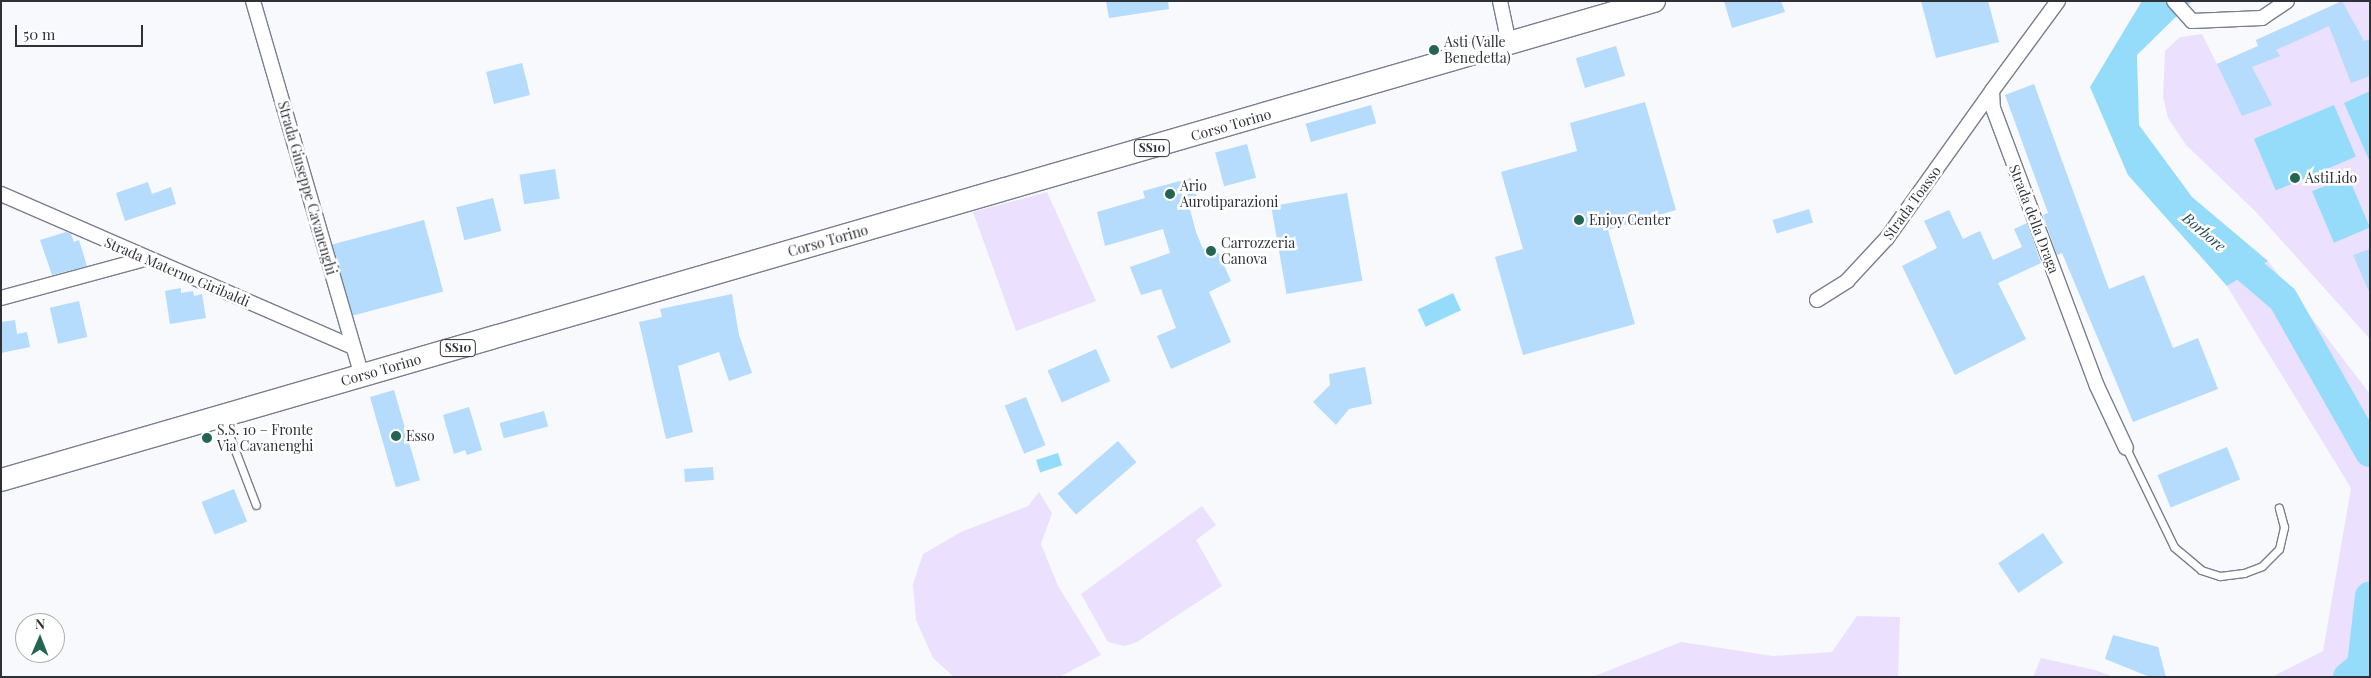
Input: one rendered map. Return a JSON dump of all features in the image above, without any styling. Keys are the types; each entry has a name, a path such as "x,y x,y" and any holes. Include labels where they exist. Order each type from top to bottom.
{"main road":[{"name":"Corso Torino","path":"1,480 221,414 362,375 1654,1"}],"street":[{"name":"Strada Giuseppe Cavanenghi","path":"253,1 362,375"},
{"path":"1500,1 1509,44"},
{"path":"1992,91 2058,1"},
{"path":"2174,1 2192,21 2262,18 2287,1"},
{"name":"Strada Toasso","path":"1817,300 1847,280 1887,238 1992,91"},
{"name":"Strada della Draga","path":"1992,91 1993,108 2097,386 2126,448"},
{"name":"Strada Materno Giribaldi","path":"1,194 145,259 353,347"},
{"path":"1,298 145,259"}],"lane":[{"path":"221,414 256,505"},
{"path":"2126,448 2174,547 2201,570 2220,576 2244,573 2262,566 2279,549 2284,527 2279,508"}],"shaded area":[{"name":"AstiLido","path":"2342,1 2370,1 2370,339 2255,211 2186,145 2168,118 2163,97 2165,51 2180,37 2202,34 2217,64 2258,46 2256,40"},
{"path":"1047,192 1096,301 1016,331 973,212"},
{"path":"2268,261 2370,394 2370,677 2272,677 2323,651 2351,488 2227,286"},
{"path":"1039,492 1052,513 1041,544 1058,586 1101,655 1059,677 954,677 933,658 916,620 913,584 923,554 961,532 1028,506"},
{"path":"1202,506 1216,525 1196,540 1222,586 1137,642 1125,646 1108,642 1081,594"},
{"path":"1857,616 1900,617 1898,677 1592,677 1681,642 1773,656 1832,652"},
{"path":"2041,658 2095,670 2114,677 2033,677"}],"water":[{"path":"2142,1 2192,1 2137,55 2139,125 2192,197 2268,261 2227,286 2128,175 2090,87"},
{"path":"2370,91 2370,162 2344,103"},
{"path":"2334,105 2356,157 2276,191 2254,139"},
{"path":"2348,176 2370,228 2334,243 2312,191"},
{"path":"1453,293 1461,310 1426,327 1418,309"},
{"path":"1058,453 1062,465 1040,472 1036,460"}],"building":[{"path":"1106,1 1168,1 1169,9 1109,18"},
{"path":"1724,1 1781,1 1785,12 1732,28"},
{"path":"1921,1 1988,1 1999,42 1936,58"},
{"path":"2342,1 2364,41 2370,39 2370,76 2351,83 2329,26 2276,50 2280,56 2252,67 2272,105 2242,116 2217,64 2258,46 2256,40"},
{"path":"1616,46 1625,76 1585,88 1576,58"},
{"path":"522,63 530,95 494,104 486,72"},
{"path":"2034,84 2109,289 2144,275 2173,348 2198,338 2218,389 2133,422 2062,253 2057,255 2043,215 2048,213 2005,95"},
{"name":"Enjoy Center","path":"1645,102 1676,210 1608,230 1635,324 1523,355 1495,257 1523,249 1501,172 1577,151 1570,123"},
{"path":"1371,105 1376,123 1311,142 1306,124"},
{"path":"1247,144 1256,178 1224,186 1215,153"},
{"path":"555,169 560,199 524,204 519,175"},
{"path":"1191,178 1199,204 1189,206 1196,232 1203,249 1215,245 1231,281 1209,292 1231,342 1171,369 1157,336 1176,328 1161,289 1141,295 1130,267 1170,253 1163,229 1105,246 1097,212 1145,198 1143,191"},
{"path":"148,182 152,194 171,187 176,204 125,221 116,193"},
{"path":"1347,193 1362,281 1287,294 1271,206"},
{"path":"493,198 501,231 464,240 456,207"},
{"path":"1809,209 1813,222 1777,233 1773,220"},
{"path":"1949,210 1963,239 1980,231 1993,260 2022,247 2014,229 2027,223 2041,263 1998,283 2026,339 1955,375 1902,266 1937,248 1924,221"},
{"path":"424,220 443,291 351,316 332,245"},
{"path":"66,232 71,234 74,242 79,240 87,266 52,275 40,240"},
{"path":"2370,249 2370,294 2353,255"},
{"path":"181,288 181,293 193,291 194,296 202,294 206,318 170,324 165,291"},
{"path":"732,294 739,335 752,373 729,381 719,352 678,366 693,432 666,439 639,322 662,317 660,309"},
{"path":"79,301 87,337 58,344 50,308"},
{"path":"15,320 17,334 27,332 30,347 1,353 1,322"},
{"path":"1096,349 1110,381 1062,403 1048,371"},
{"path":"1365,367 1372,404 1349,409 1336,425 1313,402 1330,385 1329,374"},
{"path":"394,390 420,480 396,487 370,397"},
{"path":"1026,397 1045,445 1024,454 1005,406"},
{"path":"469,407 482,450 467,455 465,450 454,454 443,415"},
{"path":"544,411 548,426 504,438 500,423"},
{"path":"1118,441 1136,462 1076,515 1058,493"},
{"path":"2227,447 2240,479 2171,508 2157,475"},
{"path":"713,467 714,480 685,482 684,469"},
{"path":"234,489 247,521 215,535 202,502"},
{"path":"2043,533 2063,563 2018,593 1998,563"},
{"path":"2113,635 2158,647 2166,677 2150,677 2105,659"}],"waterway":[{"name":"Borbore","path":"2220,245 2283,299 2370,452"},
{"name":"Borbore","path":"2348,677 2362,666 2370,596"}],"place":[{"name":"Asti (Valle Benedetta)","path":"1434,50"},
{"name":"AstiLido","path":"2295,178"},
{"name":"Ario Aurotiparazioni","path":"1170,194"},
{"name":"Enjoy Center","path":"1579,220"},
{"name":"Carrozzeria Canova","path":"1211,251"},
{"name":"Esso","path":"396,436"},
{"name":"S.S. 10 – Fronte Via Cavanenghi","path":"207,438"}]}
